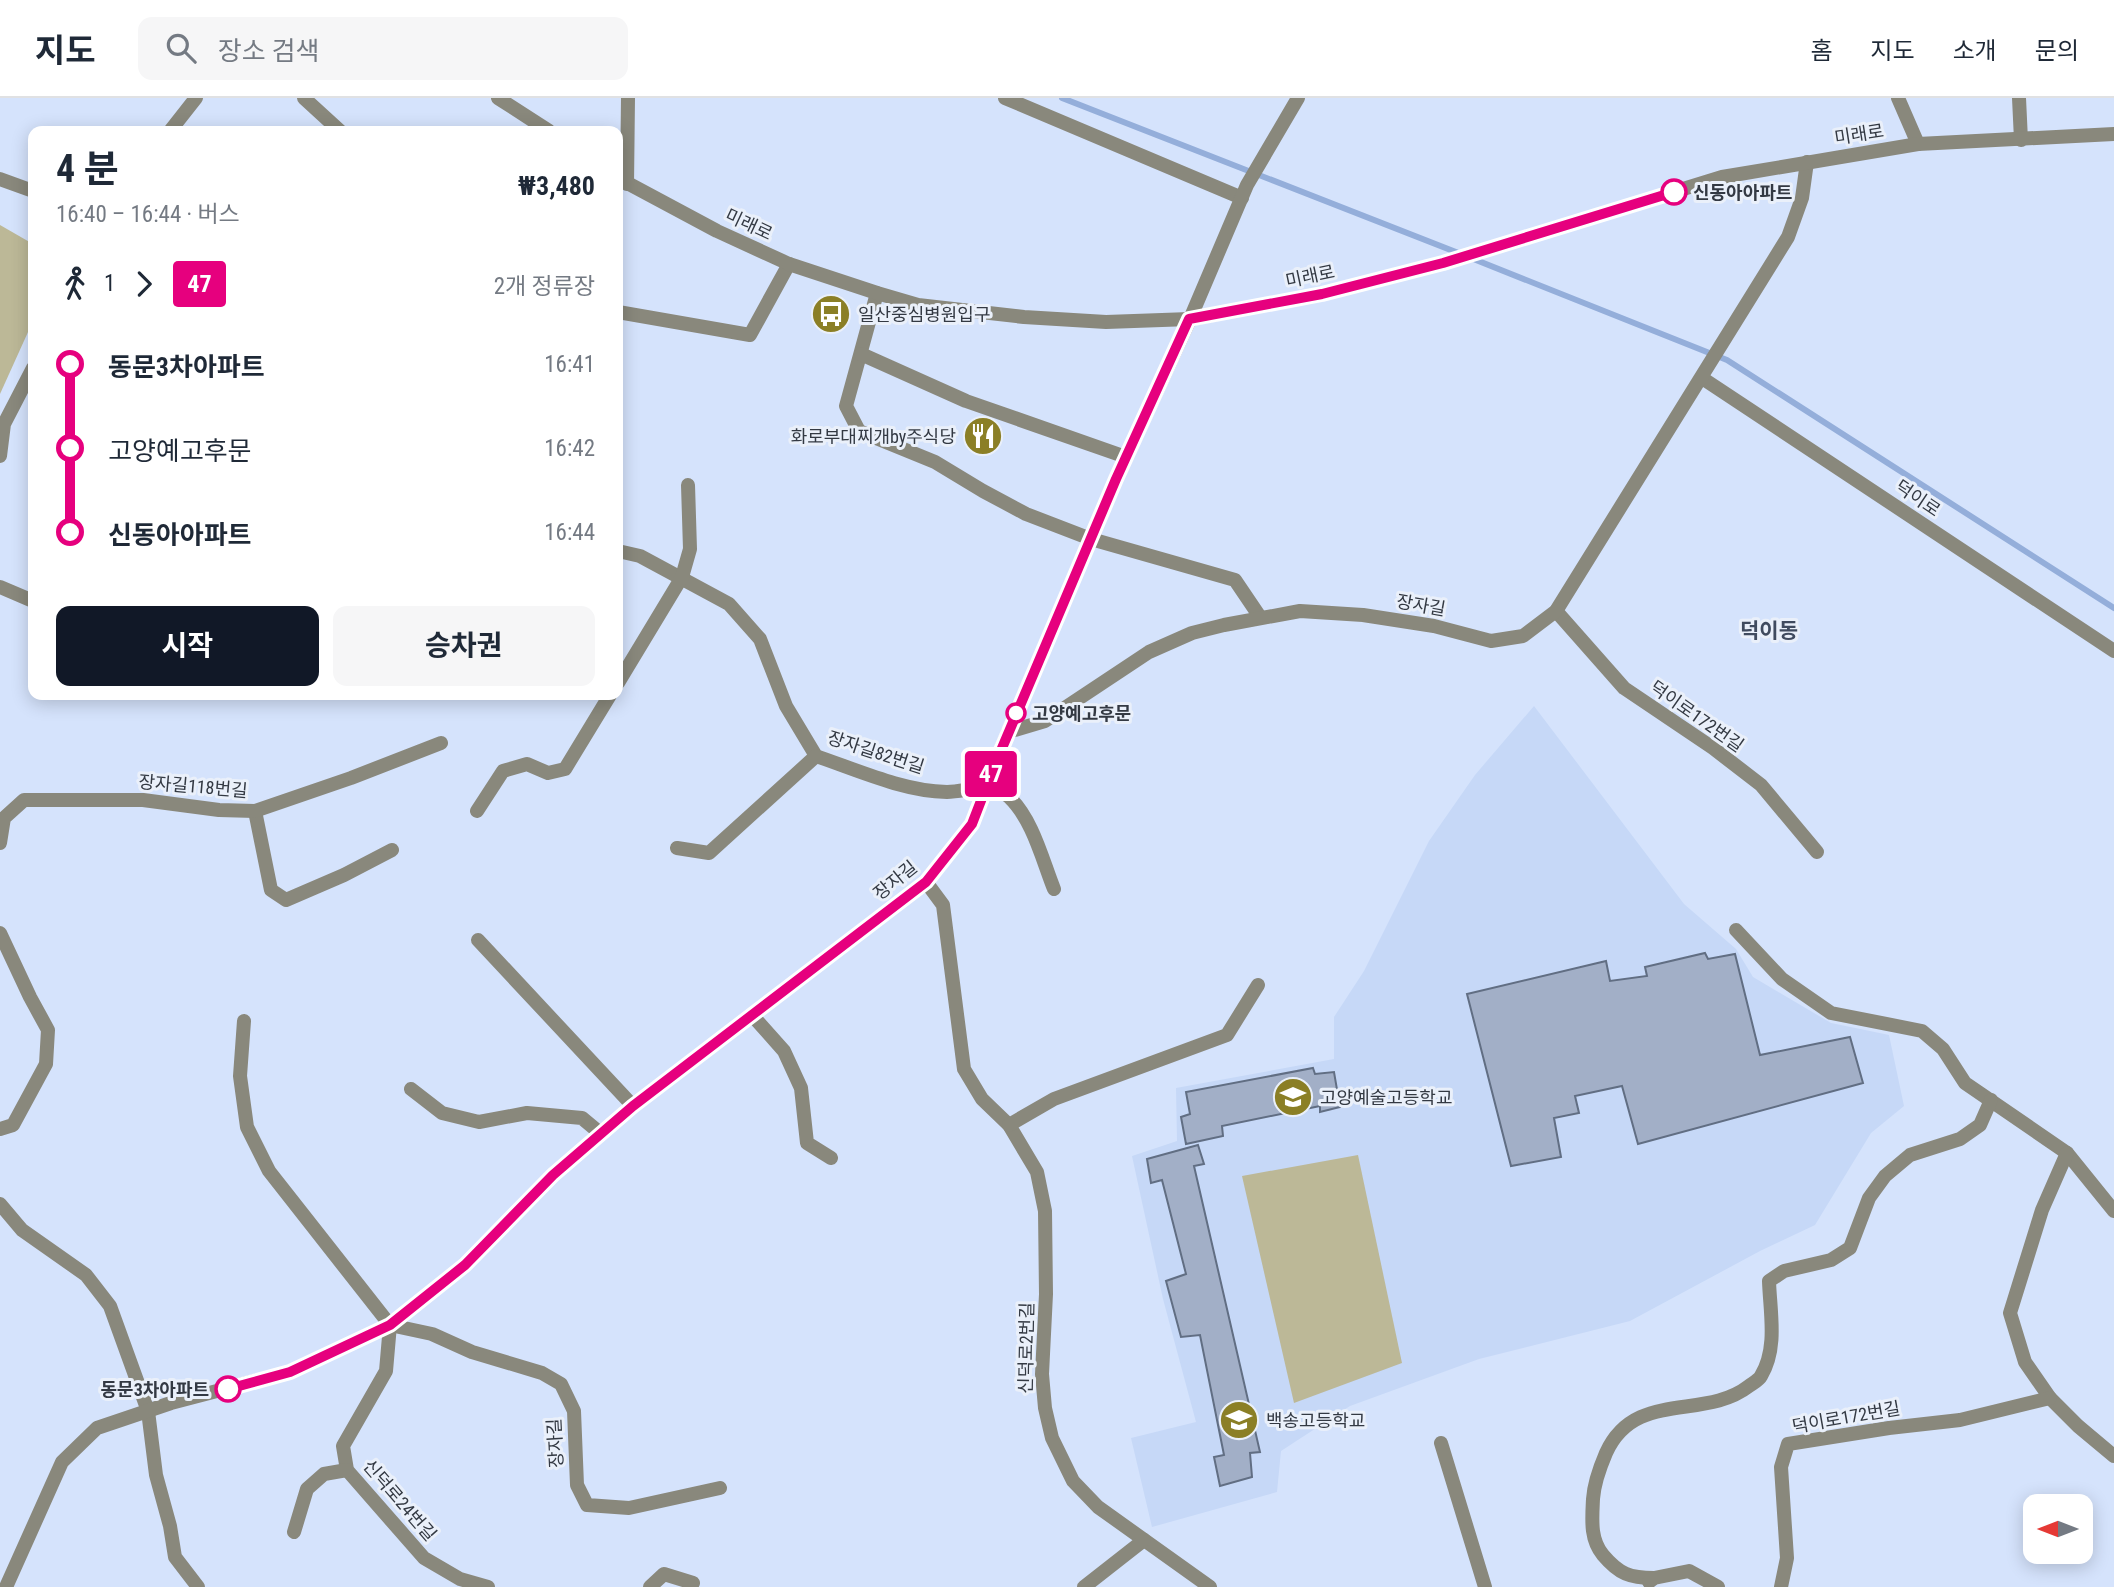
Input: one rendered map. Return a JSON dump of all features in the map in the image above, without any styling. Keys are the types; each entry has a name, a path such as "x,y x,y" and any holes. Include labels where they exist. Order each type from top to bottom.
{"street":[{"path":"174,126 196,98"},
{"path":"304,98 335,126"},
{"path":"498,98 541,126"},
{"path":"623,181 628,98"},
{"path":"1005,98 1244,191"},
{"name":"장자길","path":"6,1587 62,1462 97,1428 290,1372 390,1325 465,1265 553,1175 600,1133 926,882 972,824 985,787 1091,538 1244,191 1298,98"},
{"path":"1898,98 1918,144"},
{"path":"2020,98 2021,139"},
{"name":"미래로","path":"623,181 717,231 789,264 918,305 1024,317 1107,322 1189,319 1322,294 1515,242 1722,177 1918,144 2114,135"},
{"name":"장자길","path":"1008,732 1045,721 1149,652 1192,633 1260,617 1300,611 1363,615 1434,626 1491,641 1523,636 1556,611 1788,236 1802,198 1807,162"},
{"path":"0,180 28,189"},
{"path":"623,314 750,335 789,264"},
{"path":"877,293 846,405 859,431 935,462 1026,514 1091,538 1235,580 1260,617"},
{"path":"861,354 966,401 1126,457"},
{"name":"덕이로","path":"1704,371 2114,652"},
{"path":"0,456 4,424 28,378"},
{"path":"623,674 682,577 690,549 688,485"},
{"name":"장자길82번길","path":"623,552 640,556 729,604 760,639 786,706 816,756 908,786 947,792 985,787"},
{"path":"0,587 28,599"},
{"name":"덕이로172번길","path":"1556,611 1624,688 1713,748 1761,785 1816,852"},
{"path":"477,811 503,771 527,764 548,773 565,769 607,700"},
{"name":"장자길118번길","path":"0,843 4,818 24,800 143,800 219,810 255,811 441,743"},
{"path":"677,848 709,853 816,756"},
{"path":"985,787 1007,795 1025,817 1054,889"},
{"path":"255,811 271,890 286,901 392,850"},
{"name":"신덕로2번길","path":"926,882 943,905 964,1069 982,1099 1009,1125 1037,1172 1045,1211 1046,1294 1042,1374 1045,1408 1052,1438 1073,1481 1098,1507 1210,1587"},
{"path":"1736,930 1782,979 1831,1013 1922,1031 1943,1049 1965,1083 2067,1153 2114,1211"},
{"path":"0,933 48,1030 46,1064 13,1125 0,1129"},
{"path":"478,940 633,1106"},
{"path":"1009,1125 1054,1100 1227,1035 1258,985"},
{"path":"752,1015 784,1051 801,1088 807,1143 831,1158"},
{"path":"244,1021 240,1076 247,1127 269,1171 390,1325"},
{"path":"411,1089 442,1113 479,1122 527,1113 582,1118 600,1133"},
{"path":"1718,1587 1689,1571 1648,1583 1630,1578 1609,1562 1595,1544 1593,1493 1601,1465 1614,1437 1639,1416 1738,1395 1761,1377 1772,1345 1769,1282 1784,1270 1831,1260 1850,1248 1869,1198 1885,1176 1910,1155 1960,1139 1980,1125 1991,1101"},
{"path":"2067,1153 2042,1210 2010,1313 2025,1362 2050,1398 2114,1456"},
{"path":"0,1204 22,1230 86,1275 110,1306 149,1411 156,1475 170,1526 175,1557 198,1587"},
{"name":"장자길","path":"390,1325 432,1334 472,1352 542,1373 561,1384 574,1411 576,1485 587,1505 629,1508 720,1488"},
{"name":"신덕로24번길","path":"390,1325 386,1371 343,1446 348,1470 425,1558 456,1583 488,1587"},
{"name":"덕이로172번길","path":"1781,1587 1787,1558 1782,1467 1788,1444 1960,1420 2050,1398"},
{"path":"1441,1443 1485,1587"},
{"path":"294,1532 307,1489 324,1474 348,1470"},
{"path":"1084,1587 1144,1540"},
{"path":"650,1587 664,1574 693,1583"}],"shaded area":[{"path":"0,225 28,241 28,332 0,394"},
{"path":"1534,706 1684,904 1736,949 1753,977 1831,1023 1889,1035 1904,1106 1871,1133 1815,1225 1760,1251 1630,1321 1479,1359 1350,1406 1281,1451 1277,1492 1152,1527 1131,1438 1196,1422 1163,1299 1132,1156 1177,1141 1176,1088 1334,1059 1334,1017 1364,971 1429,841 1475,775"},
{"path":"1358,1155 1402,1363 1294,1403 1242,1176"}],"building":[{"path":"1705,953 1708,959 1735,954 1760,1055 1850,1037 1863,1083 1638,1144 1622,1086 1575,1096 1579,1113 1554,1118 1561,1157 1511,1166 1467,994 1606,961 1610,981 1647,976 1645,967"},
{"path":"1313,1068 1315,1074 1334,1072 1340,1107 1320,1112 1320,1106 1222,1126 1223,1136 1186,1144 1181,1117 1190,1114 1186,1092"},
{"path":"1198,1145 1204,1164 1194,1166 1260,1452 1250,1453 1252,1477 1220,1486 1214,1457 1224,1455 1200,1335 1181,1337 1166,1281 1186,1274 1162,1180 1151,1183 1147,1159"}],"waterway":[{"path":"1062,98 1461,254"},
{"path":"1471,258 1727,360 2114,608"}],"bus line":[{"name":"47","path":"228,1389 290,1372 390,1325 465,1265 553,1175 633,1106 926,882 972,824 985,787 1116,479 1189,319 1322,294 1443,263 1674,192"}],"place":[{"name":"신동아아파트","path":"1674,192"},
{"name":"일산중심병원입구","path":"831,314"},
{"name":"화로부대찌개by주식당","path":"983,436"},
{"name":"고양예고후문","path":"1016,713"},
{"name":"고양예술고등학교","path":"1293,1097"},
{"name":"동문3차아파트","path":"228,1389"},
{"name":"백송고등학교","path":"1239,1420"}],"district":[{"name":"덕이동","path":"1769,631"}]}
